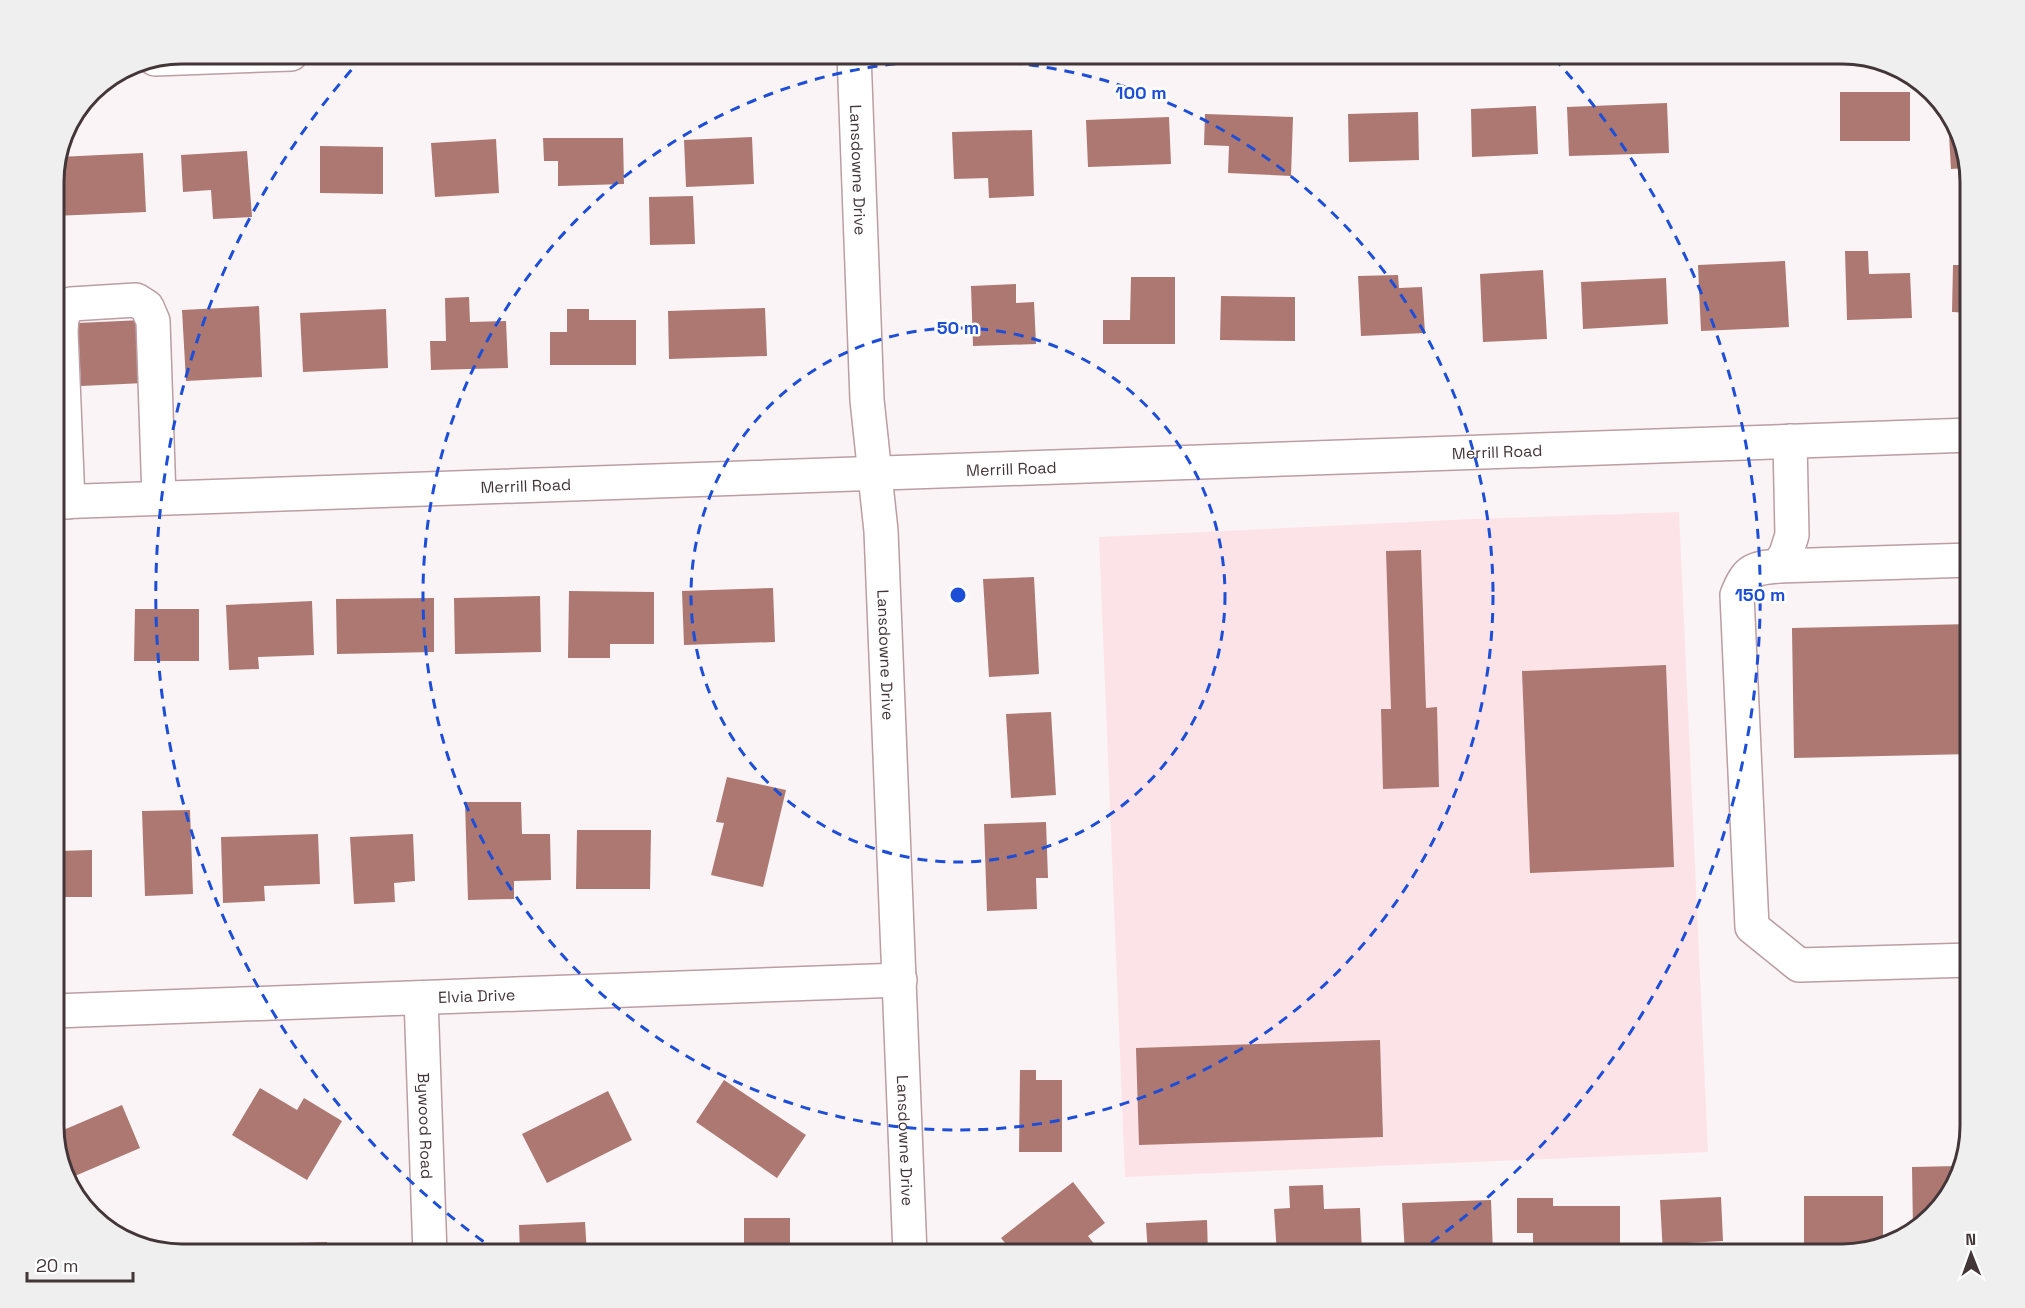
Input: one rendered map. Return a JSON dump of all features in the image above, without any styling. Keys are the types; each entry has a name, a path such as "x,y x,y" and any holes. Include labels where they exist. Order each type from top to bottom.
{"street":[{"name":"Lansdowne Drive","path":"854,64 867,399 881,531 910,1244"},
{"path":"65,312 71,304 136,300 147,307 153,321 159,498"},
{"name":"Merrill Road","path":"65,502 1960,435"},
{"path":"1778,566 1786,554 1792,535 1790,441"},
{"path":"1960,560 1757,568 1744,578 1737,595 1752,927 1799,965 1960,960"},
{"name":"Elvia Drive","path":"65,1011 900,980"},
{"name":"Bywood Road","path":"422,998 430,1244"}],"shaded area":[{"path":"1679,512 1708,1152 1125,1177 1099,537 1472,519"}],"building":[{"path":"1840,92 1910,92 1910,141 1840,141"},
{"path":"1667,103 1669,153 1569,156 1567,107"},
{"path":"1536,106 1538,154 1472,157 1471,109"},
{"path":"1418,112 1419,160 1349,162 1348,114"},
{"path":"1205,114 1293,117 1291,176 1228,173 1229,146 1204,145"},
{"path":"1169,117 1171,164 1088,167 1086,120"},
{"path":"1032,130 1034,196 989,198 988,178 954,179 952,132"},
{"path":"1949,132 1959,168 1951,169"},
{"path":"752,137 754,184 686,187 684,140"},
{"path":"543,138 623,138 624,184 558,186 558,161 544,161"},
{"path":"496,139 499,193 435,197 431,143"},
{"path":"320,146 383,147 383,194 320,193"},
{"path":"247,151 252,217 213,219 211,190 183,192 181,155"},
{"path":"143,153 146,212 65,216 65,175 68,157"},
{"path":"693,196 695,244 650,245 649,197"},
{"path":"1845,251 1868,251 1869,274 1910,273 1912,318 1847,320"},
{"path":"1785,261 1789,327 1701,331 1698,265"},
{"path":"1953,265 1960,265 1960,312 1952,312"},
{"path":"1543,270 1547,339 1483,342 1480,274"},
{"path":"1398,275 1399,288 1422,287 1425,333 1361,336 1358,276"},
{"path":"1131,277 1175,277 1175,344 1103,344 1103,320 1130,320"},
{"path":"1666,278 1668,324 1583,329 1581,282"},
{"path":"1016,284 1016,303 1034,302 1036,344 973,346 971,286"},
{"path":"1221,296 1295,297 1295,341 1220,340"},
{"path":"469,297 470,322 506,321 508,368 431,370 430,341 446,341 445,298"},
{"path":"259,306 262,377 186,381 182,310"},
{"path":"765,308 767,356 669,359 668,311"},
{"path":"386,309 388,368 303,372 300,313"},
{"path":"567,309 589,309 589,320 636,320 636,365 550,365 550,332 567,332"},
{"path":"142,320 144,383 81,386 78,323"},
{"path":"1421,550 1426,708 1437,707 1439,787 1383,789 1381,709 1391,709 1386,551"},
{"path":"1034,577 1039,674 989,677 983,579"},
{"path":"773,588 775,642 684,645 682,591"},
{"path":"569,591 654,592 654,644 610,644 610,658 568,658"},
{"path":"540,596 541,652 455,654 454,598"},
{"path":"434,598 434,652 337,654 336,599"},
{"path":"312,601 314,655 258,657 259,669 229,670 226,605"},
{"path":"135,609 199,609 199,661 134,661"},
{"path":"1960,624 1960,754 1794,758 1792,628"},
{"path":"1666,665 1674,867 1530,873 1522,671"},
{"path":"1051,712 1056,795 1011,798 1006,714"},
{"path":"727,777 786,790 763,887 711,875 724,823 716,822"},
{"path":"465,802 521,802 522,834 550,834 551,880 514,881 514,899 468,900"},
{"path":"190,810 193,894 145,896 142,811"},
{"path":"1046,822 1048,878 1036,878 1037,909 987,911 984,824"},
{"path":"577,830 651,830 650,889 576,889"},
{"path":"318,834 320,884 264,886 265,901 223,903 221,837"},
{"path":"413,834 415,881 394,883 395,902 354,904 350,837"},
{"path":"92,850 92,897 65,897 65,851"},
{"path":"1380,1040 1383,1137 1139,1145 1136,1048"},
{"path":"1020,1070 1036,1070 1036,1080 1062,1080 1062,1152 1019,1152"},
{"path":"724,1080 806,1135 777,1178 696,1122"},
{"path":"260,1088 297,1110 304,1098 342,1121 307,1180 232,1135"},
{"path":"608,1091 632,1140 547,1183 522,1134"},
{"path":"122,1105 140,1148 75,1176 67,1149 65,1129"},
{"path":"1953,1166 1941,1191 1913,1220 1912,1167"},
{"path":"1073,1182 1105,1223 1088,1236 1094,1244 1006,1244 1001,1238"},
{"path":"1323,1185 1324,1209 1360,1208 1362,1244 1276,1244 1274,1209 1290,1208 1289,1186"},
{"path":"1804,1196 1883,1196 1883,1236 1850,1243 1804,1243"},
{"path":"1721,1197 1723,1241 1662,1244 1660,1200"},
{"path":"1517,1198 1553,1198 1553,1206 1620,1206 1620,1244 1533,1244 1533,1233 1517,1233"},
{"path":"1491,1200 1493,1244 1404,1244 1402,1203"},
{"path":"744,1218 790,1218 790,1244 744,1244"},
{"path":"1207,1220 1208,1244 1147,1244 1146,1223"},
{"path":"585,1222 586,1244 520,1244 519,1225"},
{"path":"327,1242 327,1244 258,1244"}]}
